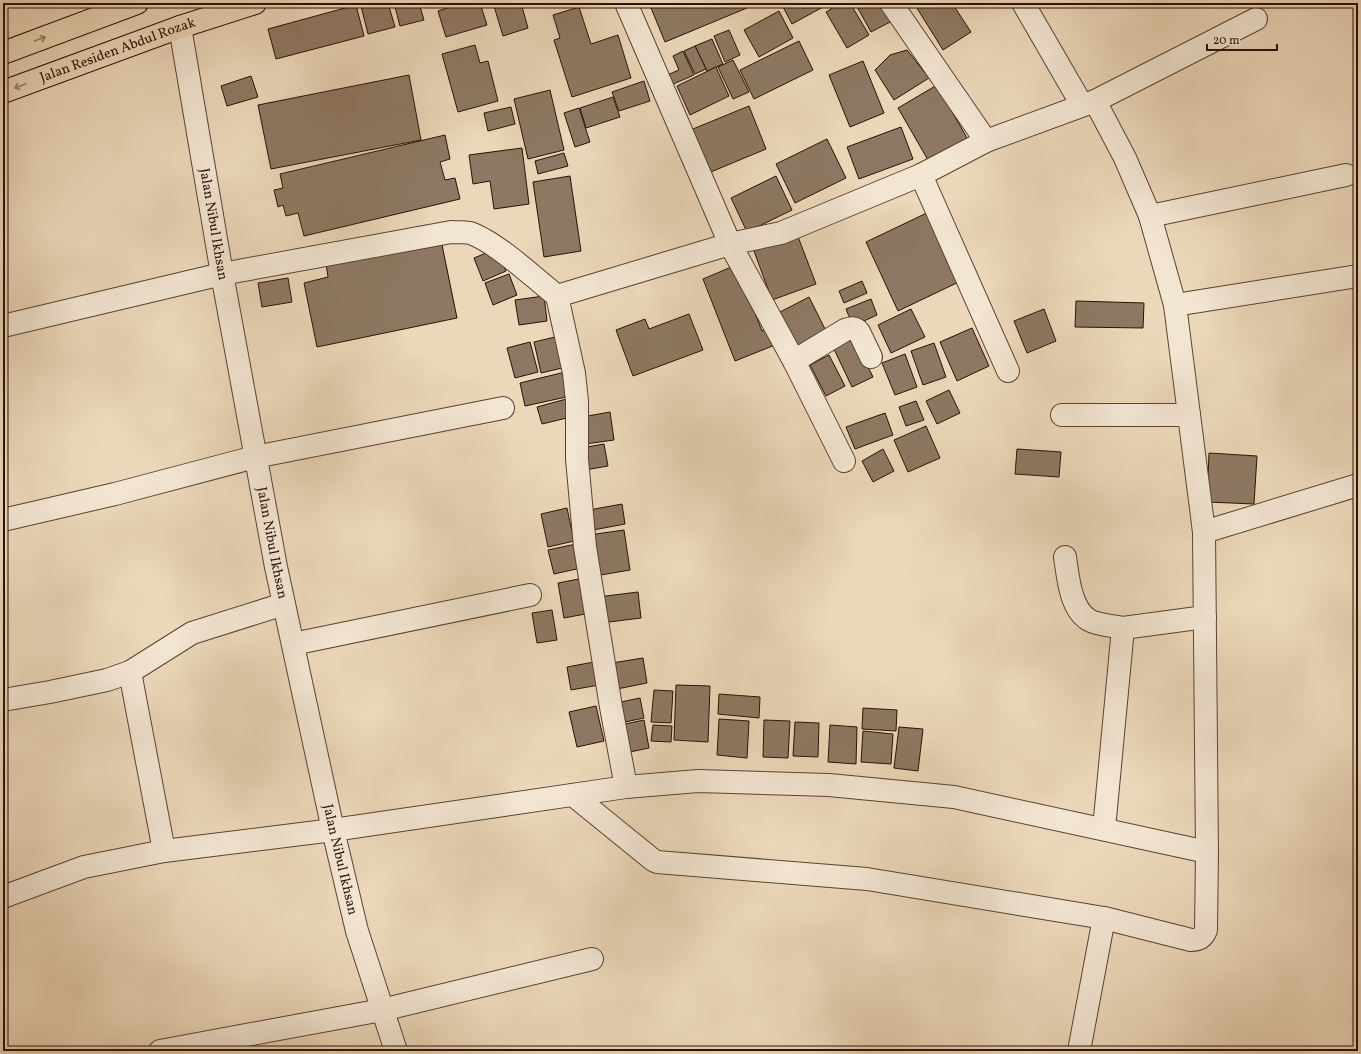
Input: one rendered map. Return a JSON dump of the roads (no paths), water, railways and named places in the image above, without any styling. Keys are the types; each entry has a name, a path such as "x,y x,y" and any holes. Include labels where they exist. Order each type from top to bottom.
{"highway":[{"path":"3,53 137,3"},
{"name":"Jalan Residen Abdul Rozak","path":"3,92 180,27 255,3"}],"street":[{"path":"626,3 730,244 794,362 844,461"},
{"path":"891,3 986,141"},
{"path":"573,795 646,855 657,862 867,879 1104,918 1191,940 1198,940 1204,936 1206,930 1207,852 1204,532 1175,305 1150,216 1125,158 1024,3"},
{"path":"557,296 730,244 781,233 921,175 986,141 1088,103 1256,19"},
{"name":"Jalan Nibul Ikhsan","path":"180,27 222,274 284,604 333,830 358,931 396,1051"},
{"path":"921,175 1008,371"},
{"path":"1150,216 1346,175"},
{"path":"3,326 222,274 452,232 471,233 498,249 557,296 577,401 577,459 585,547 611,707 626,787"},
{"path":"1175,305 1358,276"},
{"path":"794,362 850,328 857,329 871,357"},
{"path":"3,520 115,494 256,457 503,408"},
{"path":"1062,415 1189,415"},
{"path":"1204,532 1358,485"},
{"path":"1065,557 1070,590 1080,612 1089,621 1123,628 1205,617"},
{"path":"293,644 530,595"},
{"path":"3,700 107,680 130,672 192,633 284,604"},
{"path":"1104,829 1123,628"},
{"path":"130,672 164,851"},
{"path":"3,897 84,867 164,851 333,830 626,787 698,781 829,785 954,797 1207,852"},
{"path":"1079,1051 1104,918"},
{"path":"160,1051 382,1010 592,959"}]}
